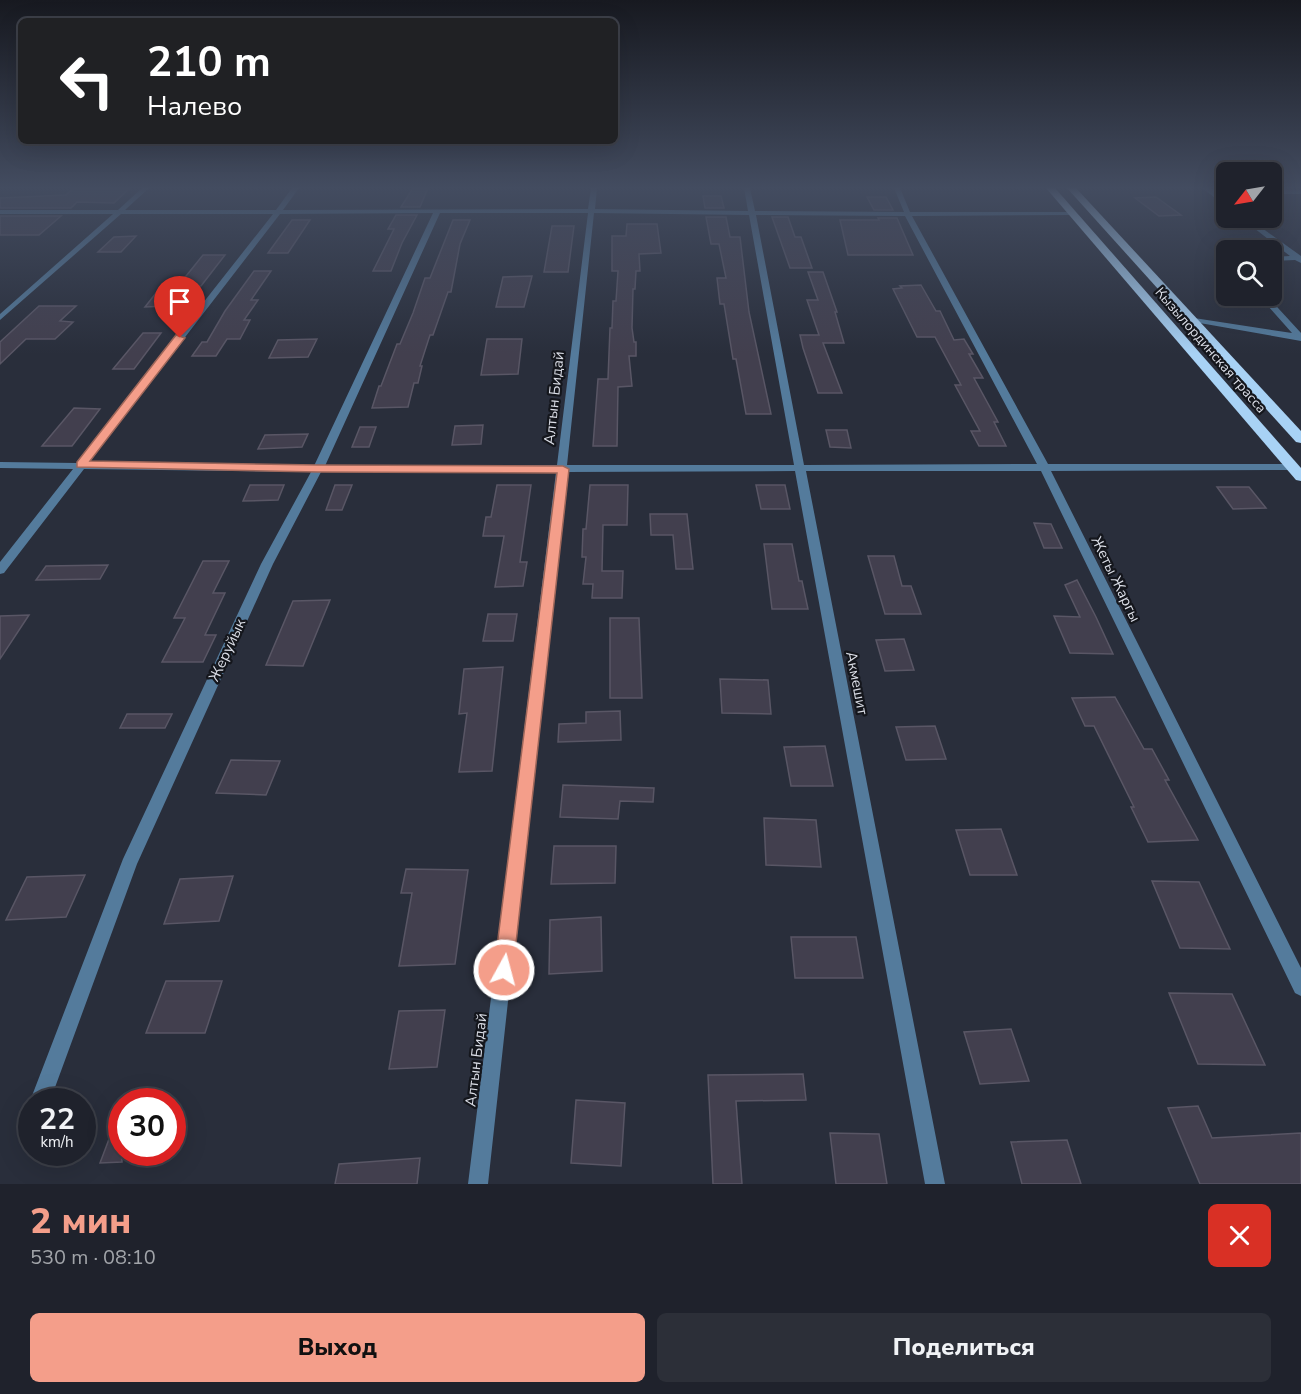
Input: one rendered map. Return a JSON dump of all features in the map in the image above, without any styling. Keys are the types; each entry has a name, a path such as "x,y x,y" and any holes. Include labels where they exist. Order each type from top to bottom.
{"highway":[{"name":"Кызылординская трасса","path":"1099,243 1298,471"},
{"name":"Кызылординская трасса","path":"1122,243 1301,439"}],"street":[{"path":"0,318 85,243"},
{"path":"0,570 252,243"},
{"name":"Жеруйык","path":"45,1088 129,864 267,564 318,469 423,243"},
{"name":"Алтын Бидай","path":"478,1184 587,243"},
{"name":"Акмешит","path":"758,243 935,1184"},
{"name":"Жеты Жаргы","path":"924,243 1045,469 1301,987"},
{"path":"1278,243 1300,259"},
{"path":"1282,258 1300,259"},
{"path":"1272,306 1301,337"},
{"path":"1194,320 1301,337"},
{"path":"0,465 318,469 1298,471"}],"building":[{"path":"107,243 129,243 121,252 98,252"},
{"path":"275,243 294,243 288,253 268,253"},
{"path":"387,243 402,243 391,271 373,271"},
{"path":"444,243 460,243 451,292 448,292 433,335 430,335 420,366 422,366 418,383 414,383 408,407 372,408 397,344 400,344 413,313 425,278 430,278"},
{"path":"549,243 572,243 568,272 544,272"},
{"path":"612,243 660,243 661,253 639,254 640,271 636,271 635,289 633,289 632,328 634,342 636,342 636,356 629,356 632,386 618,387 617,446 593,446 598,379 608,379 610,328 612,328 613,301 616,301 618,271 612,271"},
{"path":"741,243 749,312 771,414 746,414 736,359 733,359 724,304 720,304 717,278 726,278 719,244 711,244"},
{"path":"781,243 803,243 812,268 790,268"},
{"path":"845,243 908,243 913,255 848,255"},
{"path":"203,255 225,255 201,286 178,286"},
{"path":"254,271 271,271 251,300 258,300 244,320 250,320 240,339 227,339 216,356 192,356 202,342 207,342 225,311"},
{"path":"808,272 823,272 837,312 835,312 844,343 823,343 842,393 818,393 803,348 800,335 819,335 807,300 818,300"},
{"path":"532,276 524,307 496,307 503,277"},
{"path":"921,285 936,311 940,311 954,340 964,339 973,354 969,354 983,378 974,378 998,422 994,422 1006,446 979,446 971,431 980,431 955,385 961,385 935,337 917,337 893,289 902,288 900,286"},
{"path":"179,292 168,306 145,307 156,293"},
{"path":"39,306 76,306 60,321 73,322 55,339 26,339 0,364 0,342"},
{"path":"143,333 161,333 134,369 113,369"},
{"path":"317,339 308,357 269,358 278,340"},
{"path":"487,339 522,339 518,374 481,375"},
{"path":"74,408 100,409 72,446 42,446"},
{"path":"483,425 481,444 452,445 455,426"},
{"path":"360,427 376,427 369,447 352,447"},
{"path":"826,430 847,430 851,448 830,447"},
{"path":"308,434 302,447 258,449 265,435"},
{"path":"250,485 284,485 278,500 243,501"},
{"path":"335,485 352,485 342,510 326,510"},
{"path":"497,485 531,485 520,562 527,562 523,586 495,587 504,536 483,536 486,517 491,517"},
{"path":"590,485 628,485 627,525 603,525 602,571 623,571 622,598 592,598 593,584 583,584 586,557 582,557 583,529 586,529"},
{"path":"756,485 785,485 790,509 761,509"},
{"path":"1217,487 1249,487 1266,508 1233,509"},
{"path":"650,514 687,514 693,569 676,569 673,535 651,535"},
{"path":"1034,523 1051,524 1062,548 1044,548"},
{"path":"764,544 792,544 799,581 802,581 808,609 772,609"},
{"path":"868,556 894,556 902,586 911,586 921,614 885,614"},
{"path":"203,561 229,561 213,593 225,593 205,635 216,635 203,662 162,662 185,618 174,618"},
{"path":"108,565 100,579 36,580 46,566"},
{"path":"1077,580 1113,654 1070,653 1054,616 1080,617 1065,585"},
{"path":"330,600 303,666 266,665 293,601"},
{"path":"488,614 517,614 513,641 483,641"},
{"path":"29,615 0,659 0,616"},
{"path":"610,618 639,618 642,698 610,698"},
{"path":"904,639 914,670 885,671 876,640"},
{"path":"503,667 492,771 459,772 467,713 459,714 464,669"},
{"path":"720,679 768,680 771,714 722,713"},
{"path":"1115,697 1144,749 1152,749 1169,780 1165,780 1198,840 1148,842 1131,807 1134,807 1094,726 1085,726 1072,698"},
{"path":"620,711 621,740 558,742 559,724 586,723 586,712"},
{"path":"127,714 172,714 165,728 120,728"},
{"path":"935,726 946,759 906,760 896,727"},
{"path":"825,746 833,786 791,786 784,747"},
{"path":"231,760 280,761 266,795 216,793"},
{"path":"563,785 654,788 653,802 620,801 618,819 560,817"},
{"path":"764,818 816,820 821,867 766,865"},
{"path":"1001,829 1017,875 970,875 956,830"},
{"path":"554,846 616,846 615,883 551,884"},
{"path":"406,869 468,870 455,964 399,966 412,893 401,893"},
{"path":"85,875 66,917 6,920 27,877"},
{"path":"233,876 219,921 164,924 180,879"},
{"path":"1152,881 1199,882 1230,949 1180,948"},
{"path":"601,917 602,971 549,974 550,920"},
{"path":"791,937 856,937 863,978 795,978"},
{"path":"166,981 222,981 205,1033 146,1033"},
{"path":"1169,993 1232,994 1265,1065 1198,1064"},
{"path":"445,1010 437,1067 389,1069 399,1011"},
{"path":"1011,1029 1029,1081 980,1084 964,1032"},
{"path":"803,1074 806,1100 736,1101 742,1184 713,1184 708,1075"},
{"path":"576,1100 625,1103 621,1166 571,1163"},
{"path":"1198,1106 1212,1138 1301,1133 1301,1184 1200,1184 1168,1108"},
{"path":"830,1133 879,1134 887,1184 836,1184"},
{"path":"1067,1140 1081,1184 1022,1184 1011,1142"},
{"path":"108,1142 108,1163 100,1163"},
{"path":"420,1158 417,1184 335,1184 339,1164"}],"route":[{"path":"180,338 82,465 318,469 563,469 504,970"}]}
